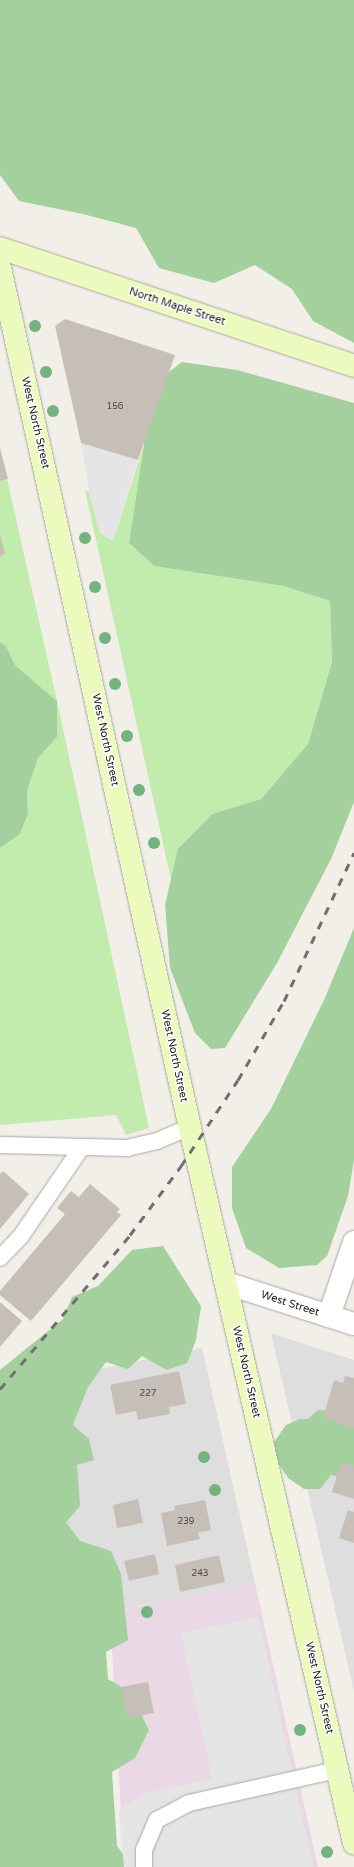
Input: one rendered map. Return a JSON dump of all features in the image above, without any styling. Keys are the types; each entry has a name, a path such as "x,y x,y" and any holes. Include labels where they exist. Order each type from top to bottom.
{"street":[{"name":"North Maple Street","path":"0,248 354,366"},
{"name":"West North Street","path":"0,268 190,1127 344,1780 354,1843"},
{"path":"329,1316 354,1242"},
{"name":"West Street","path":"226,1283 354,1324"}],"lane":[{"path":"0,1145 127,1148 157,1141 190,1127"},
{"path":"0,1258 21,1236 82,1147"},
{"path":"144,1867 144,1850 157,1820 189,1804 344,1780"}],"shaded area":[{"path":"81,443 138,460 113,541 100,533 89,492"},
{"path":"271,1333 354,1360 354,1691"},
{"path":"202,1348 255,1583 110,1612 0,1584 94,1370"},
{"path":"255,1583 318,1867 124,1867 110,1612"},
{"path":"258,1617 313,1867 124,1867 119,1810 147,1793 212,1778 181,1633"}],"green space":[{"path":"0,0 354,0 354,343 313,321 292,289 255,265 214,283 159,268 136,228 83,214 19,201 0,175"},
{"path":"182,362 237,370 354,403 354,802 331,859 277,963 225,1048 211,1049 195,1033 170,968 165,905 178,849 212,814 261,799 308,744 332,662 330,601 284,586 154,566 129,543 144,445 143,410 170,371"},
{"path":"144,445 129,543 154,566 284,586 330,601 332,662 308,744 261,799 212,814 178,849 172,884 85,490 89,492 100,533 113,541"},
{"path":"0,448 57,701 15,665 6,646 0,642"},
{"path":"0,642 6,646 15,665 57,701 57,737 38,758 27,791 28,814 20,834 0,848"},
{"path":"57,701 149,1128 126,1135 116,1115 0,1125 0,848 20,834 28,814 27,791 38,758 57,737"},
{"path":"354,928 354,1160 348,1196 327,1256 317,1265 279,1268 246,1248 232,1208 232,1167 271,1109 324,1000"},
{"path":"163,1246 201,1306 196,1340 187,1363 167,1370 142,1356 128,1369 106,1362 88,1387 73,1425 89,1439 94,1460 77,1465 80,1506 66,1522 80,1541 111,1551 121,1574 128,1640 106,1652 108,1679 130,1692 149,1730 135,1758 112,1772 117,1846 133,1867 0,1867 0,1370 63,1319 72,1297 98,1286 132,1250"},
{"path":"318,1410 331,1411 354,1421 354,1479 331,1475 320,1489 304,1489 288,1478 276,1460 274,1442 286,1425 300,1419 308,1419"}],"building":[{"path":"65,319 175,355 138,460 81,443 55,326"},
{"path":"0,448 8,479 0,481"},
{"path":"0,534 5,554 0,556"},
{"path":"3,1171 29,1194 0,1229 0,1174"},
{"path":"90,1184 120,1209 117,1212 121,1215 31,1321 0,1295 0,1291 65,1214 57,1208 71,1191 79,1197"},
{"path":"0,1302 22,1321 0,1347"},
{"path":"179,1371 186,1404 169,1407 170,1414 138,1420 136,1411 116,1415 110,1385"},
{"path":"345,1376 354,1378 354,1428 323,1418 334,1380 343,1383"},
{"path":"341,1462 354,1466 354,1499 332,1492"},
{"path":"138,1499 143,1523 117,1528 113,1505"},
{"path":"205,1500 211,1530 198,1533 200,1539 167,1546 161,1513 175,1510 174,1506"},
{"path":"348,1510 354,1512 354,1543 339,1538"},
{"path":"155,1554 159,1574 129,1581 124,1561"},
{"path":"219,1555 225,1582 180,1592 175,1565"},
{"path":"148,1682 154,1713 127,1718 121,1687"}],"railway":[{"path":"0,1389 130,1235 181,1166 238,1080 284,1001 354,853"}]}
